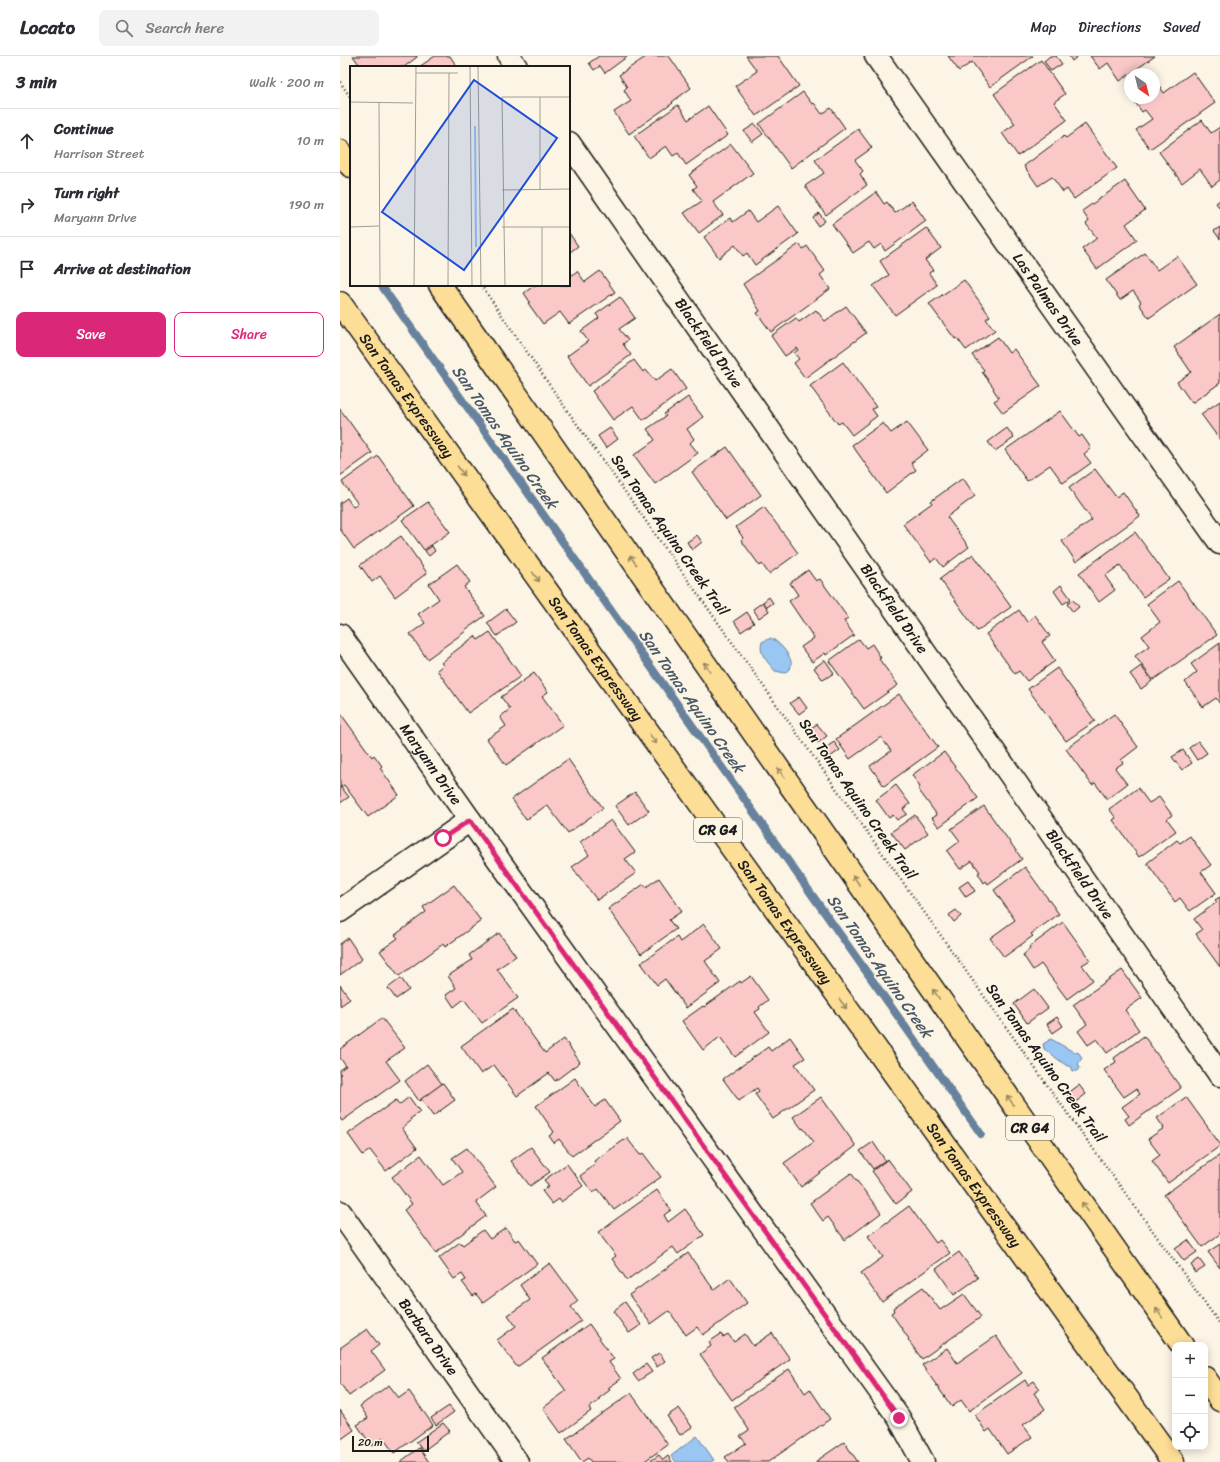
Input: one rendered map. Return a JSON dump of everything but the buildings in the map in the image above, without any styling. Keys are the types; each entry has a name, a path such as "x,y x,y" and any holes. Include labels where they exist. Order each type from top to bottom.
{"highway":[{"path":"340,151 350,165"},
{"name":"CR G4","path":"441,286 1180,1342"},
{"name":"San Tomas Expressway","path":"340,303 1173,1462"},
{"path":"1097,1357 1155,1462"},
{"path":"1208,1382 1220,1400"}],"street":[{"path":"508,56 515,66"},
{"name":"Las Palmas Drive","path":"876,56 1220,543"},
{"name":"Blackfield Drive","path":"570,144 1220,1075"},
{"name":"Maryann Drive","path":"340,635 470,820 899,1418 923,1462"},
{"path":"340,911 470,820"},
{"name":"Barbara Drive","path":"340,1212 517,1462"}],"path":[{"path":"340,82 350,97"},
{"name":"San Tomas Aquino Creek Trail","path":"481,286 569,413 1041,1076 1220,1324"}],"water":[{"path":"771,638 781,646 788,654 790,659 791,666 785,673 775,671 761,650 762,642"},
{"path":"1051,1039 1072,1051 1079,1053 1082,1058 1078,1064 1080,1068 1078,1071 1073,1071 1071,1066 1067,1066 1044,1049 1043,1044"},
{"path":"697,1436 714,1460 711,1462 676,1462 671,1456"}],"waterway":[{"name":"San Tomas Aquino Creek","path":"382,286 981,1134"}],"route":[{"path":"443,838 470,820 899,1418"}]}
